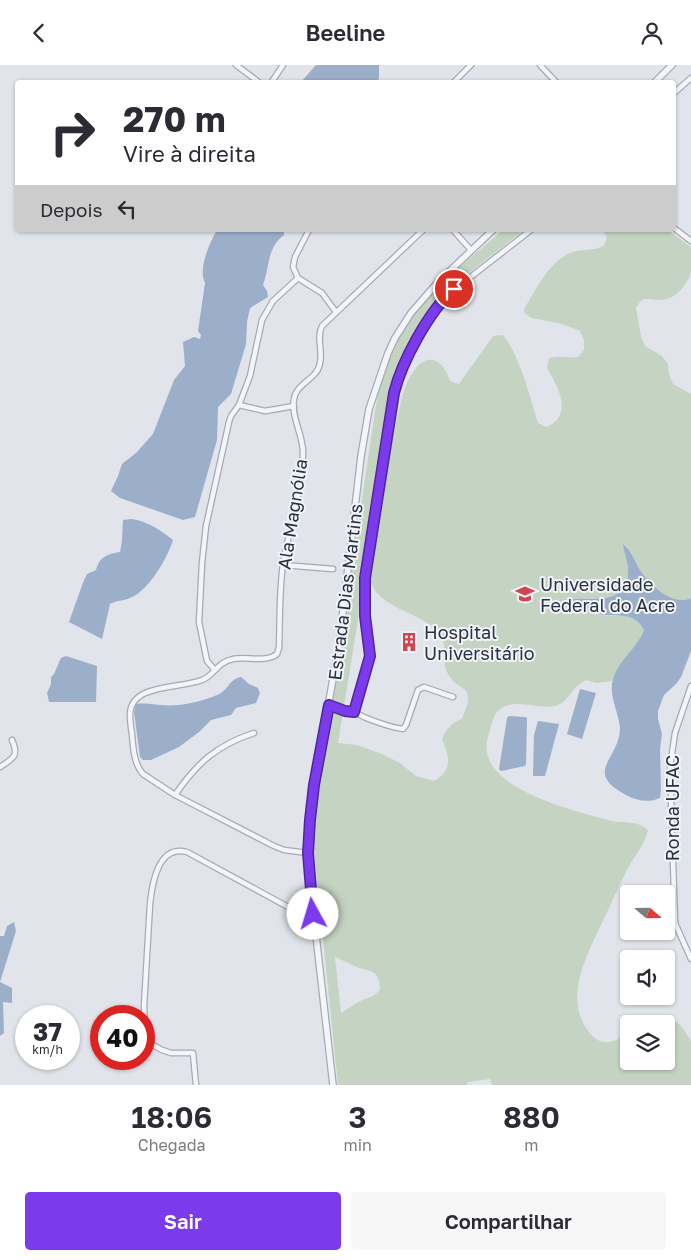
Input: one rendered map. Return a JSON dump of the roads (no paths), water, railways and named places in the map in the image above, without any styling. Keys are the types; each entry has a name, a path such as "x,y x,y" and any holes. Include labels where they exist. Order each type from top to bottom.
{"street":[{"path":"236,65 256,80"},
{"path":"273,80 283,65"},
{"path":"456,80 471,65"},
{"path":"540,65 554,80"},
{"path":"657,80 672,65"},
{"path":"676,91 691,78"},
{"path":"676,230 691,241"},
{"path":"308,232 293,262 293,267 298,278 322,293 336,312"},
{"path":"239,405 265,411 294,406 294,397 299,388 320,367 320,331 336,312 421,232"},
{"path":"455,232 471,250"},
{"name":"Estrada Dias Martins","path":"333,1085 313,914 308,853 312,796 343,618 366,421 374,390 391,345 411,313 438,282 491,232"},
{"path":"354,712 370,656 365,616 365,578 392,403 400,373 436,307 445,297 528,232"},
{"path":"298,278 273,301 262,320 250,375 239,405 229,422 206,526 199,622 207,661 214,669 205,679 199,681 144,692 134,702 130,714 133,748 139,770 143,774 175,795 274,846 284,850 308,853"},
{"name":"Ala Magnólia","path":"214,669 223,662 233,659 273,657 277,654 283,565 302,465 303,446 294,406"},
{"path":"283,565 333,569"},
{"name":"Ronda UFAC","path":"691,686 675,733 670,767 675,923 691,959"},
{"path":"329,705 403,729 418,691 421,688 424,687 453,697"},
{"path":"175,795 186,779 205,759 228,743 254,733"},
{"path":"0,767 11,760 16,754 12,739"},
{"path":"196,1085 192,1053 171,1053 162,1050 153,1045 145,1029 144,1006 152,889 159,866 170,854 176,851 188,852 290,908 313,914"}],"water":[{"path":"316,65 379,65 378,80 303,80"},
{"path":"216,232 284,232 284,235 272,251 263,285 268,297 250,308 246,344 231,394 218,407 217,440 195,517 183,520 120,498 111,491 122,464 136,453 153,434 174,380 185,366 183,342 194,337 200,339 201,335 198,331 205,283 203,271 211,242"},
{"path":"131,519 158,529 173,540 162,564 145,588 129,598 110,604 102,639 69,622 87,574 96,570 99,562 104,557 120,552 123,520"},
{"path":"623,544 631,553 644,576 662,593 677,599 691,598 691,651 681,677 664,695 658,711 662,734 660,798 647,801 634,799 613,787 606,779 605,772 606,765 615,748 620,728 612,691 613,679 619,666 637,643 644,630 640,624 630,617 592,612 574,604 573,599 599,599 616,595 622,590 626,584 628,574"},
{"path":"66,656 97,666 96,702 49,702 47,693 51,684 51,677 61,658"},
{"path":"241,677 249,684 258,688 260,693 256,703 236,708 231,715 211,720 179,747 151,760 143,760 140,757 134,712 136,704 182,705 196,702 221,693 234,680"},
{"path":"580,689 596,693 582,739 567,734"},
{"path":"509,716 527,718 526,764 525,766 501,771 499,769 507,718"},
{"path":"538,721 559,724 545,776 533,776 534,735"},
{"path":"14,922 16,931 0,982 0,936 4,936 7,926"},
{"path":"0,982 12,988 12,1003 3,1002 4,1033 0,1036"}],"place":[{"name":"Universidade Federal do Acre","path":"525,594"},
{"name":"Hospital Universitário","path":"409,642"}]}
